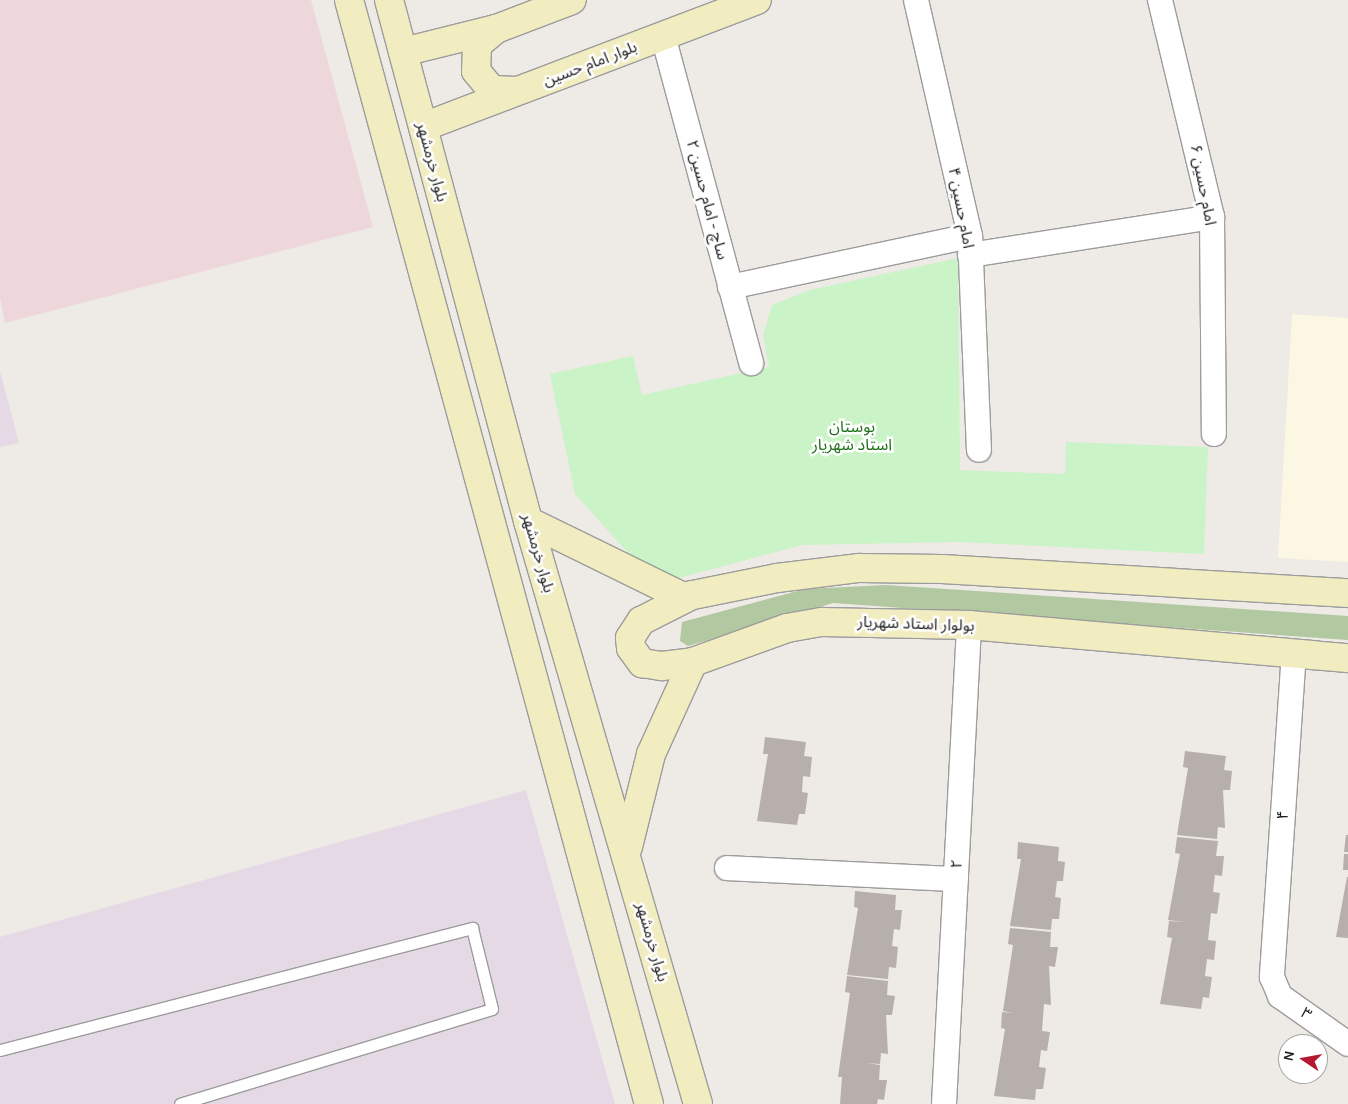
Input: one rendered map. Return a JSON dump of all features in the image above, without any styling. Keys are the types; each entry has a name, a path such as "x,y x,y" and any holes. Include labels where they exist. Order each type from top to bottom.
{"street":[{"path":"349,0 649,1104"},
{"name":"بلوار خرمشهر","path":"389,0 528,521 698,1104"},
{"path":"403,52 496,29 572,0"},
{"name":"بلوار امام حسین","path":"423,127 757,0"},
{"name":"امام حسین ۴","path":"916,0 970,246 979,450"},
{"name":"امام حسین ۶","path":"1160,0 1212,216 1214,434"},
{"path":"496,29 477,45 476,71 492,90 518,91"},
{"name":"ساچ - امام حسین ۲","path":"663,36 751,363"},
{"path":"730,287 970,246 1212,216"},
{"path":"528,521 683,597 859,568 1348,593"},
{"name":"بولوار استاد شهریار","path":"692,595 640,621 630,638 631,648 642,664 662,666 693,662 788,628 822,622 969,625 1348,658"},
{"name":"۲","path":"944,1104 969,625"},
{"name":"۴","path":"1272,977 1294,652"},
{"path":"626,853 644,772 693,662"},
{"path":"726,868 956,879"},
{"name":"۳","path":"1272,977 1280,996 1348,1044"}],"lane":[{"path":"0,1050 472,928 492,1009 180,1104"}],"shaded area":[{"path":"0,0 311,0 373,227 5,323 0,298"},
{"path":"1292,314 1348,318 1348,562 1278,558"},
{"path":"0,371 19,443 0,447"},
{"path":"526,790 615,1104 0,1104 0,937"}],"green space":[{"name":"بوستان استاد شهریار","path":"958,258 960,470 1065,474 1066,442 1208,447 1204,554 960,542 802,545 675,579 638,564 575,494 550,374 633,356 642,395 769,367 763,335 772,305 810,290"},
{"path":"886,585 1348,616 1348,640 833,603 688,646 680,641 682,622 805,589"}],"building":[{"path":"765,737 806,742 804,756 812,757 810,777 803,776 802,792 808,793 805,814 799,814 797,825 757,821 768,754 763,754"},
{"path":"1185,751 1226,756 1224,770 1232,771 1230,790 1223,790 1225,828 1218,827 1217,839 1177,835 1188,768 1183,767"},
{"path":"1346,835 1348,835 1348,852 1344,852"},
{"path":"1177,837 1218,841 1216,856 1224,856 1222,876 1215,875 1213,892 1220,893 1217,914 1211,913 1208,940 1216,941 1214,960 1207,959 1205,976 1212,977 1209,998 1203,997 1201,1009 1160,1004 1172,938 1167,937 1169,921 1184,922 1168,920 1180,854 1175,853"},
{"path":"1018,842 1059,847 1058,861 1065,862 1063,881 1057,881 1055,897 1061,898 1059,919 1052,919 1051,930 1010,926 1021,859 1017,859"},
{"path":"1344,854 1348,854 1348,870 1343,870"},
{"path":"1348,877 1348,938 1336,937"},
{"path":"855,891 896,895 895,910 902,910 900,930 894,929 892,946 898,947 896,968 889,967 888,979 847,975 858,908 854,907"},
{"path":"1010,928 1051,932 1050,947 1058,947 1055,967 1049,966 1051,1005 1044,1004 1042,1031 1050,1032 1047,1051 1041,1050 1039,1067 1046,1068 1043,1089 1036,1089 1035,1100 994,1096 1005,1029 1001,1028 1002,1012 1013,1013 1003,1011 1013,945 1008,944"},
{"path":"847,976 888,981 887,995 895,996 892,1015 886,1015 888,1054 881,1053 880,1064 866,1063 880,1065 879,1080 887,1080 884,1100 878,1099 877,1104 840,1104 842,1077 838,1077 850,993 845,992"}]}
